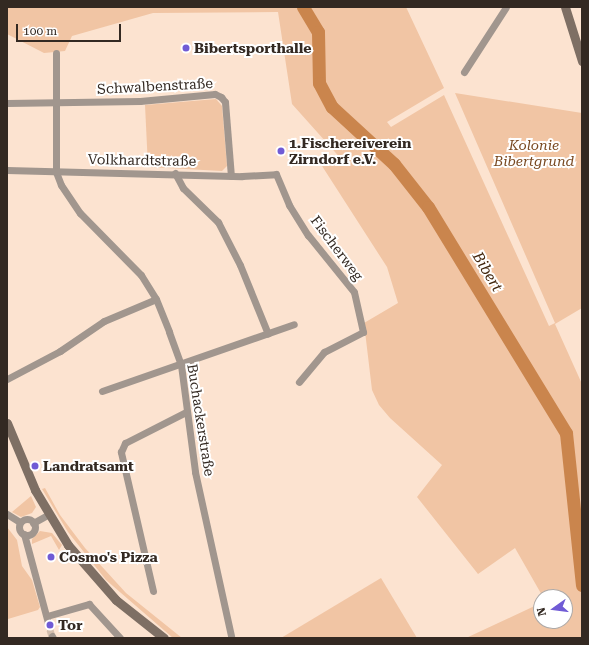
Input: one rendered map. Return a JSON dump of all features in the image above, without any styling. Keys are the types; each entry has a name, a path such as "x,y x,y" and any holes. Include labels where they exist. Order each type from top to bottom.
{"street":[{"path":"464,72 506,7"},
{"path":"564,9 582,61"},
{"path":"56,53 58,103 56,172"},
{"name":"Schwalbenstraße","path":"7,103 140,101 215,94 222,97 224,102 231,176"},
{"name":"Volkhardtstraße","path":"7,170 175,173 231,176 276,174"},
{"name":"Buchackerstraße","path":"56,172 61,185 80,213 142,275 156,299 181,365 195,472 231,636"},
{"path":"175,173 183,188 218,222 240,265 268,334"},
{"name":"Fischerweg","path":"276,174 293,211 354,292 363,332 324,352 298,382"},
{"path":"7,379 60,351 104,322 156,299"},
{"path":"102,391 181,365 294,324"},
{"path":"153,591 121,452 125,443 186,412"},
{"path":"7,424 22,463 49,514 68,545 92,575 116,600 164,638"},
{"path":"7,514 20,522"},
{"path":"34,523 49,514"},
{"path":"20,522 26,519 34,523"},
{"path":"20,522 19,527 24,534 47,617 89,604 120,638"},
{"path":"24,534 33,531 34,523"}],"green space":[{"name":"Kolonie Bibertgrund","path":"7,7 406,7 444,88 387,122 391,127 444,95 549,326 555,323 455,93 582,113 582,308 555,324 582,384 582,638 466,638 533,607 533,629 573,629 573,589 538,589 515,548 478,574 417,497 442,465 390,418 379,405 372,390 364,323 398,303 387,267 322,166 343,161 292,104 278,12 153,13 72,36 65,51 44,53 7,34"},
{"path":"216,99 222,106 227,166 222,171 148,167 145,105"},
{"path":"45,488 60,515 85,548 126,593 182,638 173,638 106,580 68,532 42,489"},
{"path":"31,496 36,507 32,513 21,517 12,512"},
{"path":"7,527 17,540 22,566 32,580 40,607 38,610 8,619"},
{"path":"40,531 52,533 62,545 59,550 51,536 32,544 32,539"},
{"path":"381,578 417,638 281,638"}],"waterway":[{"name":"Bibert","path":"303,7 318,32 319,83 332,107 394,164 428,207 566,433 582,585"}],"tunnel":[{"path":"47,619 52,636"}],"place":[{"name":"Bibertsporthalle","path":"186,48"},
{"name":"1.Fischereiverein Zirndorf e.V.","path":"281,151"},
{"name":"Landratsamt","path":"35,466"},
{"name":"Cosmo's Pizza","path":"51,557"},
{"name":"Tor","path":"50,625"}]}
